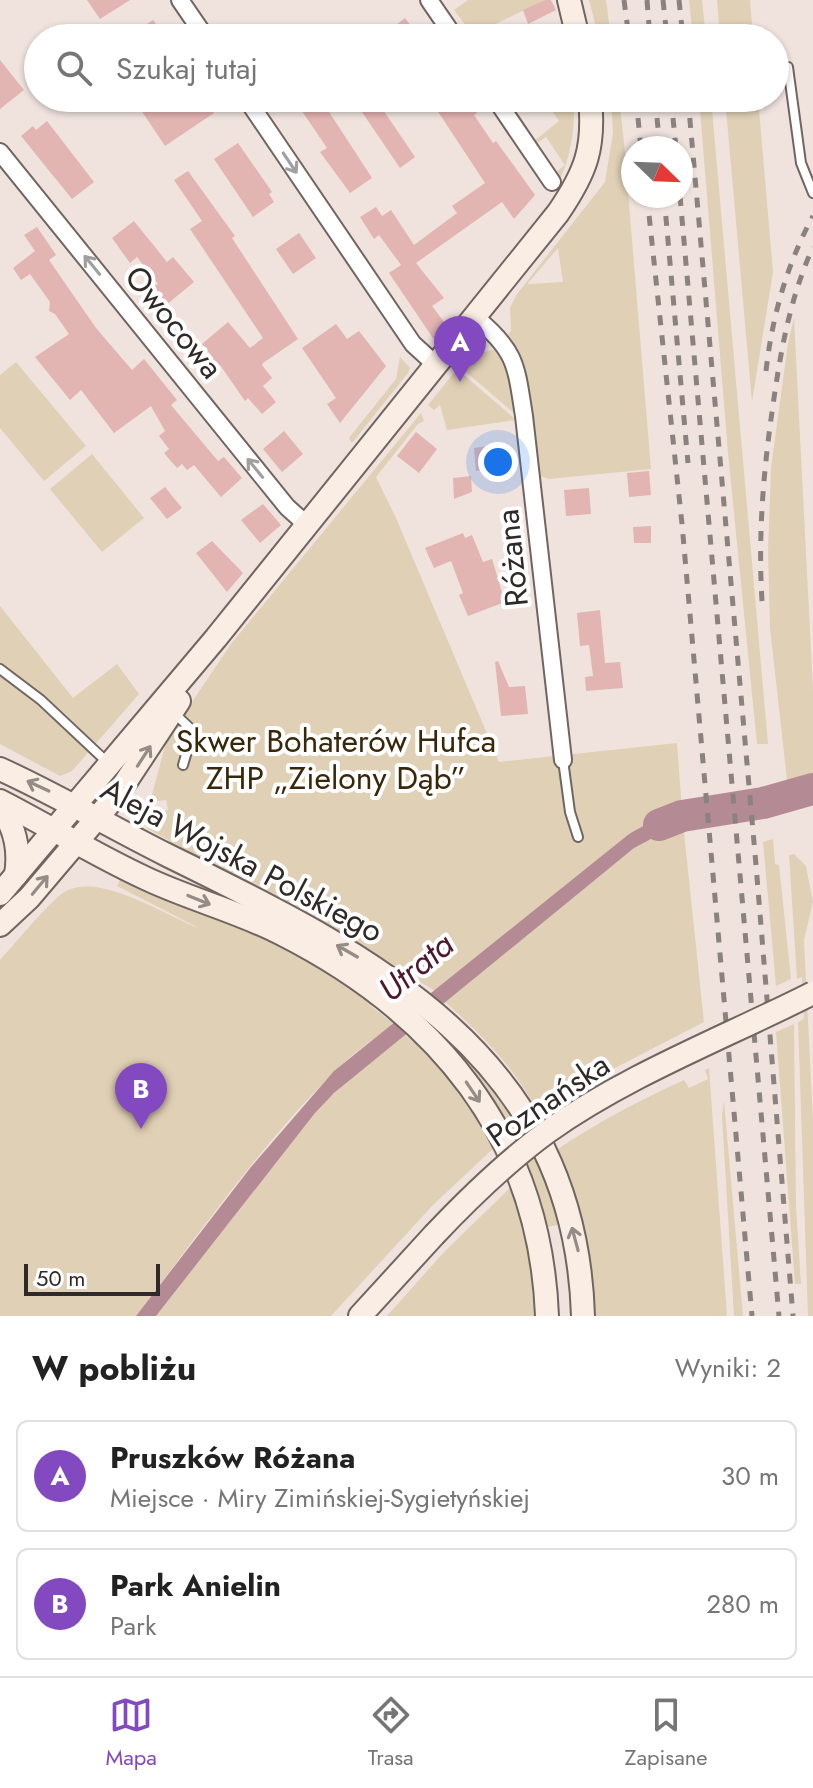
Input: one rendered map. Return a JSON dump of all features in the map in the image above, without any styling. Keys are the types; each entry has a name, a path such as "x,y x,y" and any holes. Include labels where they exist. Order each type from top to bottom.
{"main road":[{"path":"569,0 575,24"},
{"path":"0,894 216,638 558,213 579,182 588,155 591,112"},
{"path":"0,925 29,898 133,773 216,638"},
{"name":"Aleja Wojska Polskiego","path":"0,769 250,895 356,956 399,996 423,1033 459,1072 480,1102 522,1181 542,1250 547,1316"},
{"name":"Aleja Wojska Polskiego","path":"0,801 149,880 280,933 443,1019 469,1043 507,1087 544,1146 562,1190 578,1251 583,1316"},
{"path":"0,807 17,842 16,875"},
{"name":"Poznańska","path":"360,1316 434,1235 509,1162 562,1122 635,1079 813,993"}],"street":[{"path":"180,0 196,24"},
{"path":"429,0 445,24"},
{"path":"256,112 413,344 436,365"},
{"path":"504,112 552,182"},
{"name":"Owocowa","path":"0,152 287,507 307,525"},
{"name":"Różana","path":"475,317 498,335 516,368 526,431 563,760"}],"lane":[{"path":"789,74 801,163 813,193"},
{"path":"0,669 41,700 111,765"},
{"path":"172,712 193,731 183,765"},
{"path":"563,760 570,812 578,837"}],"green space":[{"path":"468,0 545,0 496,24 465,24 454,10"},
{"path":"589,0 606,0 609,24 595,24"},
{"path":"689,0 702,0 705,24 692,24"},
{"path":"717,0 750,0 752,24 719,24"},
{"path":"553,112 574,112 566,165 557,186 545,188 530,166 555,173 565,165 546,137 533,142 559,121"},
{"path":"612,112 621,112 623,136 621,208 629,208 651,469 549,479 537,475 520,364 516,347 508,334 511,331 510,308 517,294 605,182 613,133","holes":["558,248 563,282 528,283"]},
{"path":"700,112 712,112 768,744 757,744 728,453"},
{"path":"726,112 759,112 773,272 752,402"},
{"path":"794,318 813,690 813,783 788,789 770,628 768,550 771,468"},
{"path":"497,349 506,358 519,413 515,414 459,366 471,355"},
{"path":"400,357 410,368 408,373 352,443 349,438 396,379"},
{"path":"16,362 86,446 44,481 0,428 0,375"},
{"path":"457,369 515,420 447,430 440,405 434,410 428,405"},
{"name":"Skwer Bohaterów Hufca ZHP „Zielony Dąb”","path":"421,413 424,421 418,424 376,477 499,762 677,743 682,810 652,820 629,834 435,991 356,942 146,828 155,813 168,810 166,800 150,802 167,739 231,644"},
{"path":"92,454 144,518 102,552 50,489"},
{"path":"0,606 73,698 117,664 139,694 72,771 60,776 0,744"},
{"path":"683,823 704,1022 582,1085 539,1114 497,1053 444,1001 634,848"},
{"path":"773,839 775,864 779,865 791,979 776,986 763,842"},
{"path":"794,854 806,866 813,902 804,940 813,1122 813,1316 808,1316 798,1022 804,1019 802,977 797,979 789,855"},
{"path":"121,878 264,936 305,957 374,1002 372,1007 394,1024 339,1067 279,1131 136,1316 0,1316 0,960 51,903 73,888 90,887 129,896 199,928 117,886"},
{"path":"794,1024 796,1206 801,1284 795,1284 776,1032"},
{"path":"403,1033 427,1053 448,1078 496,1146 433,1205 331,1316 156,1316 322,1104"},
{"path":"445,1035 493,1083 540,1162 561,1224 548,1227 530,1176 507,1128 479,1083 446,1041"},
{"path":"709,1068 727,1316 594,1316 582,1231 558,1149 635,1104 684,1080 689,1088 708,1079 705,1070"},
{"path":"724,1101 743,1316 734,1316 722,1116"},
{"path":"513,1185 528,1231 534,1316 387,1316 443,1253"}],"shaded area":[{"path":"698,808 699,820 679,824 634,848 334,1093 156,1316 136,1316 251,1167 334,1071 629,834 662,817"}],"building":[{"path":"87,0 130,0 100,19"},
{"path":"551,0 556,10 528,24 523,10"},
{"path":"0,60 24,90 0,109"},
{"path":"142,112 213,112 214,113 165,146"},
{"path":"303,112 329,112 372,178 350,193 320,152 327,148"},
{"path":"362,112 384,112 415,157 400,168"},
{"path":"438,112 476,112 474,115 493,143 496,141 535,195 514,219 502,202 416,263 444,298 432,306 447,326 435,341 389,273 401,265 379,235 374,239 360,217 376,207 382,216 391,210 414,245 457,213 452,206 485,183"},
{"path":"47,121 94,182 72,199 21,136 33,126 36,130"},
{"path":"238,143 272,192 269,194 274,202 253,217 214,159"},
{"path":"188,171 235,236 232,238 298,339 262,365 272,378 263,386 276,402 262,414 248,398 245,401 220,365 217,367 208,356 210,354 202,344 228,322 250,348 263,338 190,229 202,221 174,180"},
{"path":"134,221 167,262 173,257 194,282 166,305 152,288 158,284 137,257 130,263 112,238"},
{"path":"37,227 56,255 49,260 96,328 132,370 144,359 177,400 171,405 218,461 224,457 242,478 221,497 194,465 187,470 182,464 177,468 164,453 169,449 159,436 165,431 151,406 114,433 81,390 70,400 35,357 69,334 55,314 49,311 50,302 30,274 21,280 13,268 35,251 24,235"},
{"path":"299,233 316,258 293,274 276,249"},
{"path":"336,324 347,339 359,331 386,366 340,423 327,404 336,398 302,348"},
{"path":"284,431 303,454 282,472 263,449"},
{"path":"416,432 437,449 419,473 397,456"},
{"path":"498,445 500,468 476,471 474,448"},
{"path":"649,471 651,495 629,497 627,473"},
{"path":"471,476 472,492 454,499 453,478"},
{"path":"165,487 182,508 167,519 150,498"},
{"path":"589,488 591,514 566,516 564,490"},
{"path":"263,504 281,525 260,543 241,520"},
{"path":"651,526 651,543 634,543 633,527"},
{"path":"463,533 465,538 472,535 483,562 492,559 505,602 468,616 451,561 434,568 425,548"},
{"path":"212,541 243,573 227,592 196,553"},
{"path":"600,610 605,663 620,662 623,688 586,691 585,677 593,676 589,645 580,646 577,613"},
{"path":"498,661 509,687 525,686 528,714 501,716 495,662"}],"waterway":[{"name":"Utrata","path":"659,825 682,816 763,803 813,789"}],"railway":[{"path":"624,0 627,24"},
{"path":"647,0 649,24"},
{"path":"663,0 666,24"},
{"path":"679,0 682,24"},
{"path":"637,112 640,136"},
{"path":"656,112 659,136"},
{"path":"672,112 675,136"},
{"path":"689,112 793,1316"},
{"path":"648,208 682,524 752,1316"},
{"path":"665,208 688,463"},
{"path":"681,208 779,1316"},
{"path":"766,371 782,291 813,216"},
{"path":"762,601 762,506 772,412 792,307 813,247"}],"place":[{"name":"Pruszków Różana","path":"460,382"},
{"name":"Park Anielin","path":"141,1129"}]}
